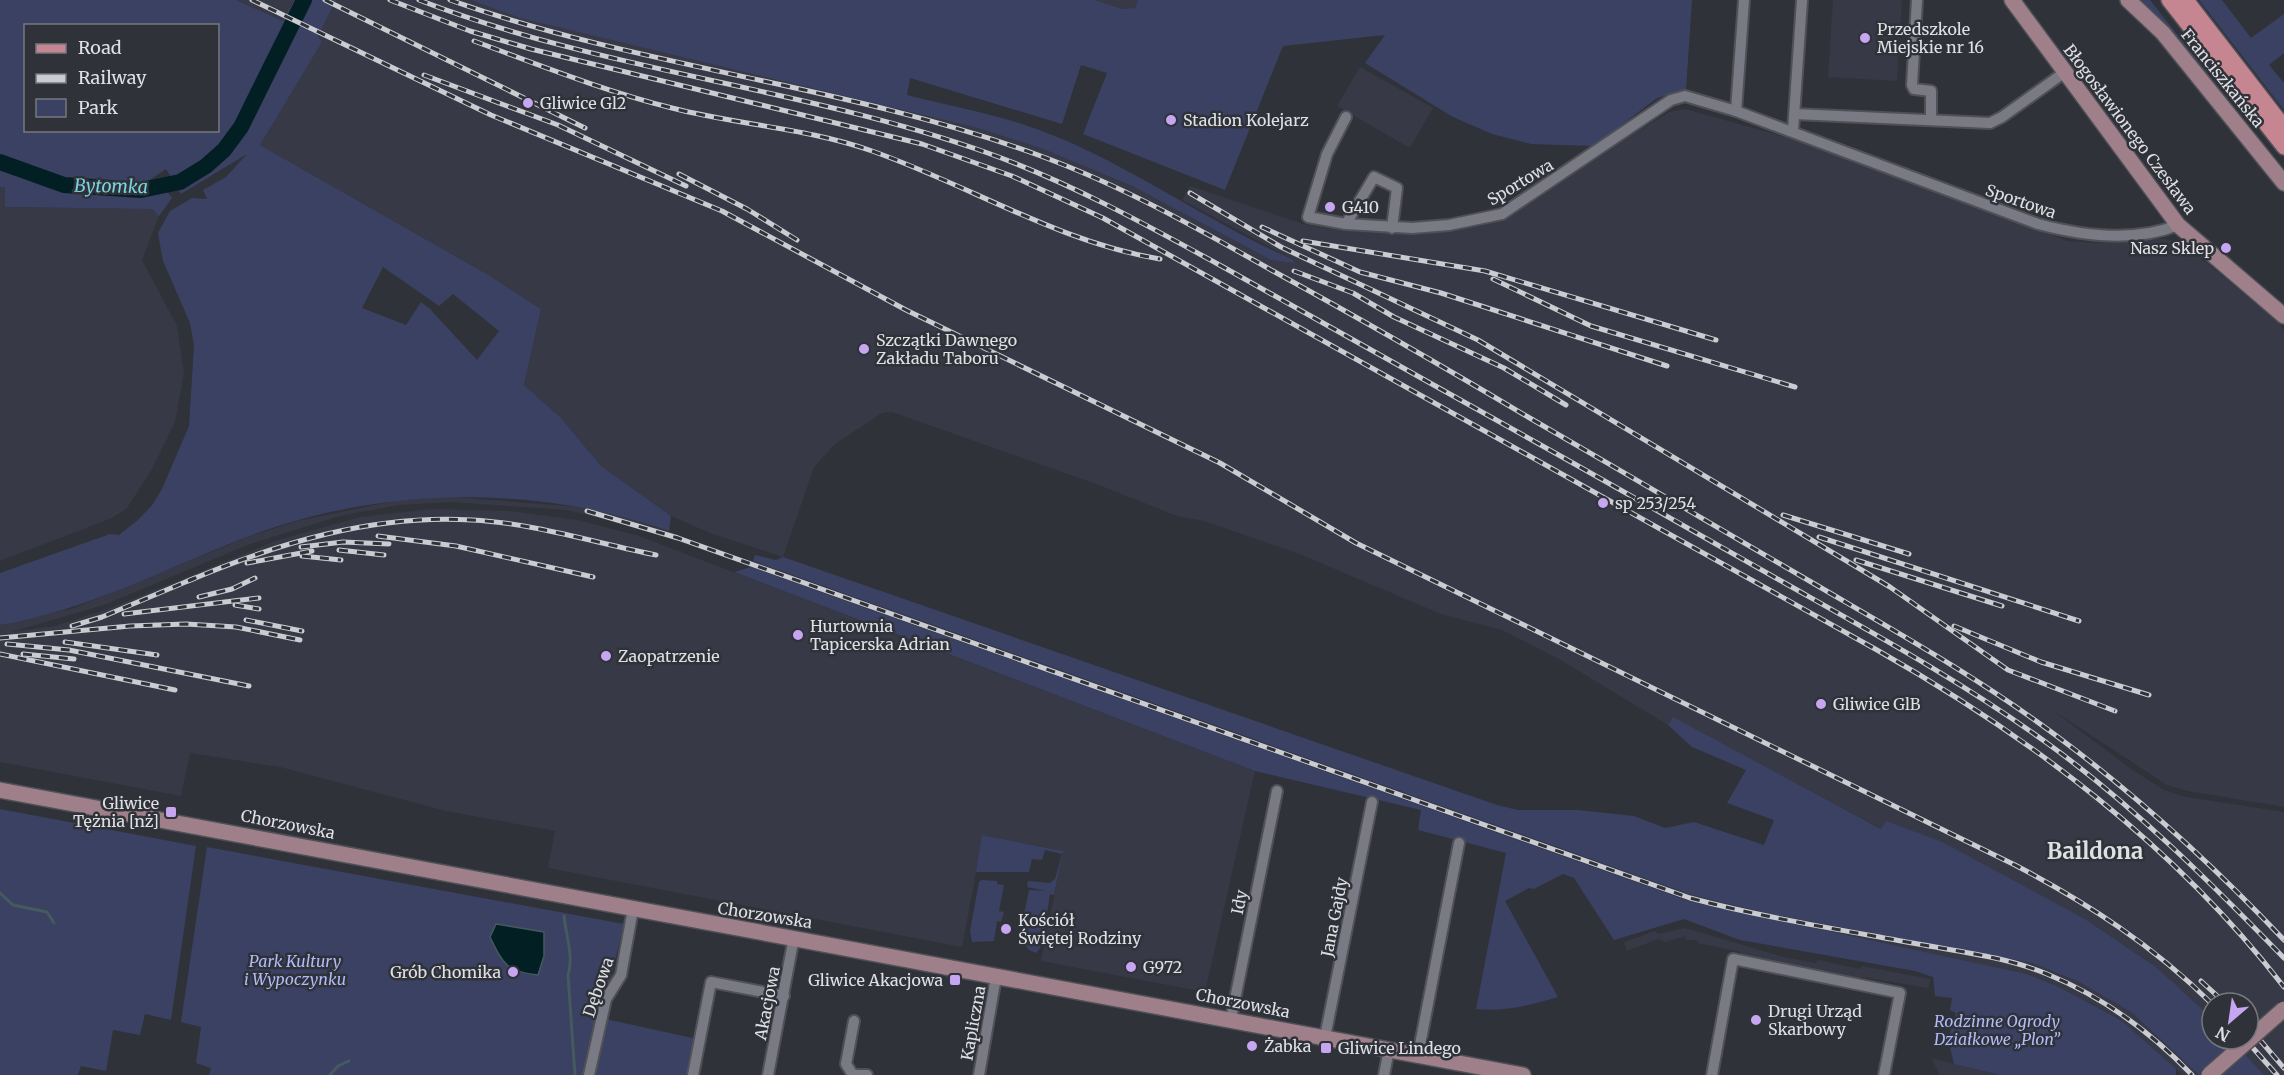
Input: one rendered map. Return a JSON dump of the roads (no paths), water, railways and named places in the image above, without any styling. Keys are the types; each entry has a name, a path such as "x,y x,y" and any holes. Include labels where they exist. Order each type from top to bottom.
{"main road":[{"name":"Błogosławionego Czesława","path":"2012,0 2178,225 2282,309"},
{"name":"Franciszkańska","path":"2128,0 2163,33 2284,183"},
{"path":"2169,0 2284,147"},
{"path":"2186,0 2284,127"},
{"name":"Chorzowska","path":"0,790 535,888 633,909 794,937 1523,1075"},
{"path":"2209,1075 2284,1009"}],"street":[{"path":"1736,111 1743,0"},
{"path":"1793,131 1802,0"},
{"path":"1917,0 1912,86 1914,89 1931,91 1930,120"},
{"path":"1795,114 1984,124 1995,121 2065,72"},
{"name":"Sportowa","path":"1347,117 1327,154 1308,217 1346,224 1392,228 1449,225 1502,214 1671,100 1685,96 1793,131 2038,224 2075,234 2107,236 2160,232 2178,225"},
{"path":"1346,224 1374,177 1397,188 1392,228"},
{"name":"Idy","path":"1231,1019 1277,791"},
{"name":"Jana Gajdy","path":"1325,1037 1372,802"},
{"path":"1418,1055 1459,843"},
{"name":"Dębowa","path":"589,1075 606,999 621,975 633,909"},
{"name":"Akacjowa","path":"768,1075 794,937"},
{"path":"1712,1075 1733,959 1900,993 1884,1075"},
{"name":"Kapliczna","path":"979,1075 996,977"},
{"path":"693,1075 711,982 784,996"},
{"path":"854,1021 846,1064 854,1075 867,1075"},
{"path":"1384,1075 1389,1049"}],"waterway":[{"name":"Bytomka","path":"0,162 64,185 141,190 180,182 206,166 224,150 241,127 304,0"},
{"path":"0,893 13,905 47,912 54,923"},
{"path":"564,916 570,954 568,975 575,1075"},
{"path":"330,1075 338,1066 349,1061"}],"railway":[{"path":"252,0 491,115 722,211 906,310 1220,463 1356,543 2015,865 2094,910 2119,927 2167,963 2200,993"},
{"path":"325,0 585,128"},
{"path":"390,0 470,31 531,49 922,144 1012,176 1103,218 1877,650 1991,720 2097,798 2148,841 2241,935 2284,987"},
{"path":"419,0 559,45 845,111 915,130 1016,164 1137,220 1654,509 1951,679 2047,743 2110,792 2199,873 2284,958"},
{"path":"450,0 596,43 818,93 966,131 1069,167 1158,208 1433,361 1910,640 2000,696 2118,784 2203,859 2284,940"},
{"path":"474,41 572,77 647,101 697,114 847,143 908,165 1086,240 1160,259"},
{"path":"424,75 558,125 686,186"},
{"path":"679,174 747,209 797,240"},
{"path":"1190,193 1281,247 1478,340 1890,587 2008,670 2115,711"},
{"path":"1262,227 1360,272 1441,293 1667,366"},
{"path":"1303,241 1485,271 1716,340"},
{"path":"1294,271 1353,293 1394,317 1504,368 1566,405"},
{"path":"1493,279 1591,326 1795,387"},
{"path":"587,511 678,538 1690,898 1775,918 1984,956 2031,968 2068,983 2106,1004 2160,1044 2192,1075"},
{"path":"1783,515 1909,554"},
{"path":"188,581 291,543 362,527 435,519 518,525 656,555"},
{"path":"378,536 456,546 593,577"},
{"path":"1819,537 2079,621"},
{"path":"301,547 343,542 389,544"},
{"path":"339,550 384,555"},
{"path":"247,563 312,551"},
{"path":"302,556 341,560"},
{"path":"1856,560 2002,606"},
{"path":"72,626 102,617 195,578"},
{"path":"199,597 232,589 255,578"},
{"path":"124,614 259,598"},
{"path":"235,605 259,609"},
{"path":"246,620 302,631"},
{"path":"0,638 130,626 186,624 236,627 300,640"},
{"path":"1954,626 2041,662 2149,695"},
{"path":"65,642 157,655"},
{"path":"7,644 69,650 249,686"},
{"path":"0,654 175,690"},
{"path":"23,654 74,659"},
{"path":"2201,981 2212,991"},
{"path":"2260,1040 2284,1068"},
{"path":"2256,1051 2277,1075"}],"place":[{"name":"Przedszkole Miejskie nr 16","path":"1865,38"},
{"name":"Gliwice Gl2","path":"528,103"},
{"name":"Stadion Kolejarz","path":"1171,120"},
{"name":"G410","path":"1330,207"},
{"name":"Nasz Sklep","path":"2226,248"},
{"name":"Szczątki Dawnego Zakładu Taboru","path":"864,349"},
{"name":"sp 253/254","path":"1603,503"},
{"name":"Hurtownia Tapicerska Adrian","path":"798,635"},
{"name":"Zaopatrzenie","path":"606,656"},
{"name":"Gliwice GlB","path":"1821,704"},
{"name":"Gliwice Tężnia [nż]","path":"171,812"},
{"name":"Kościół Świętej Rodziny","path":"1006,929"},
{"name":"G972","path":"1131,967"},
{"name":"Grób Chomika","path":"513,972"},
{"name":"Gliwice Akacjowa","path":"955,980"},
{"name":"Drugi Urząd Skarbowy","path":"1756,1020"},
{"name":"Żabka","path":"1252,1046"},
{"name":"Gliwice Lindego","path":"1326,1048"}],"district":[{"name":"Baildona","path":"2095,851"}],"park label":[{"name":"Park Kultury i Wypoczynku","path":"295,970"},
{"name":"Rodzinne Ogrody Działkowe „Plon”","path":"1997,1030"}]}
